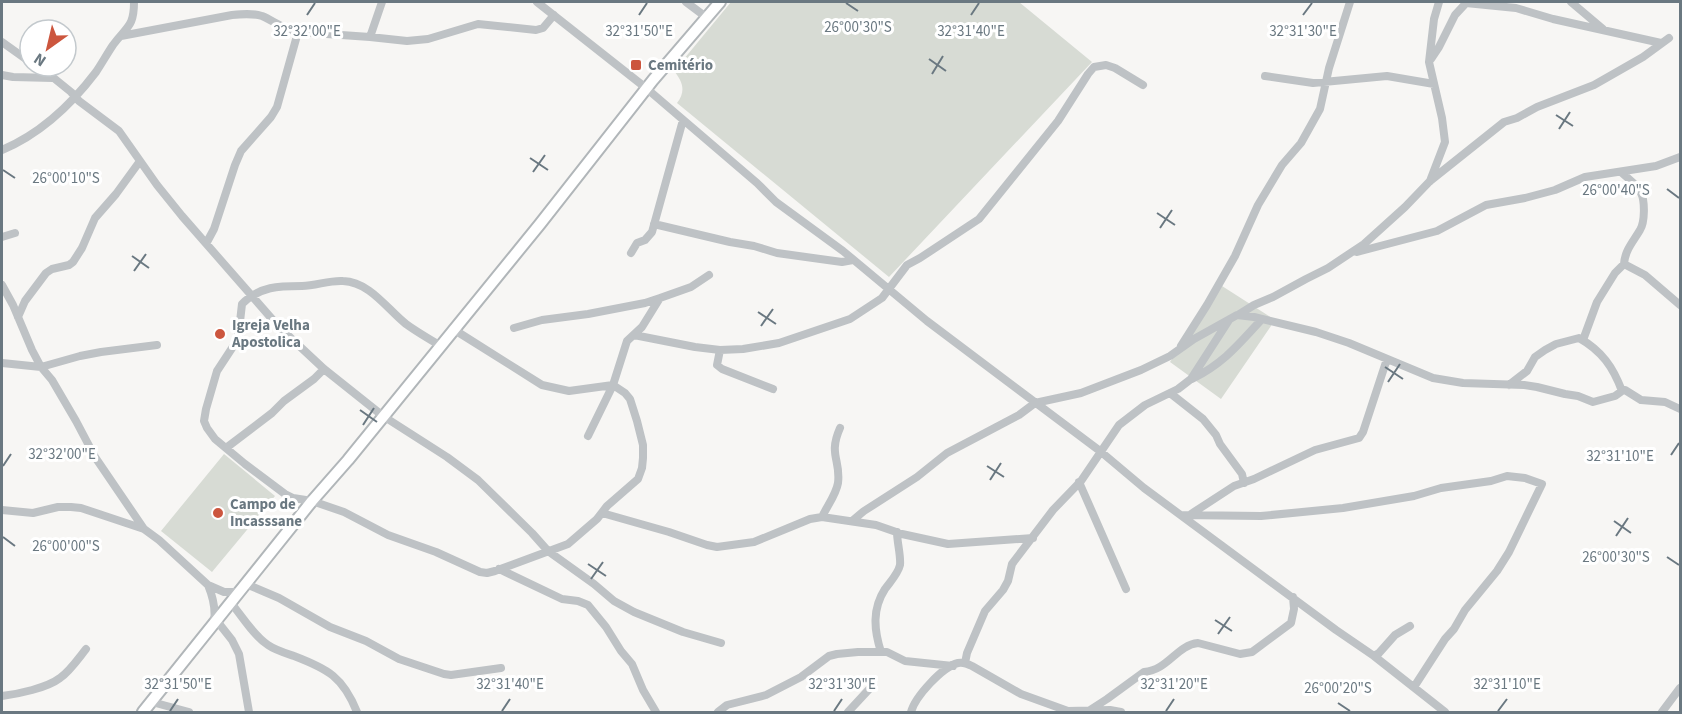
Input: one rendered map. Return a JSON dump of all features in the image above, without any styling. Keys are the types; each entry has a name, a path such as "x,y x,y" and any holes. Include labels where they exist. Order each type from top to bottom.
{"street":[{"path":"2,150 30,136 75,97 132,23 134,2"},
{"path":"370,36 382,2"},
{"path":"537,2 646,88 776,202 1100,451 1144,488 1186,515 1293,597 1298,607 1374,656 1445,712"},
{"path":"686,2 706,17"},
{"path":"143,712 312,501 540,224 646,88 720,2"},
{"path":"1179,349 1235,256 1258,205 1282,165 1301,143 1315,119 1323,99 1329,68 1350,2"},
{"path":"1430,181 1445,142 1429,62 1438,2"},
{"path":"852,521 917,477 947,453 1019,415 1035,403 1081,393 1161,360 1223,322 1328,268 1364,244 1430,181 1504,122 1594,85 1643,57 1665,40 1605,31 1516,8 1466,2 1455,15 1429,62"},
{"path":"1571,2 1605,31"},
{"path":"121,36 248,14 260,15 298,32 418,41 478,24 536,30 543,28 555,15"},
{"path":"207,242 214,229 241,151 277,107 298,32"},
{"path":"2,42 18,53"},
{"path":"634,335 720,350 760,348 850,319 882,298 906,265 979,219 1058,121 1094,67 1106,65 1115,68 1143,86"},
{"path":"2,75 18,77"},
{"path":"1265,76 1312,83 1388,76 1434,84"},
{"path":"53,78 119,131 170,200 279,327 324,369 383,416 478,480 548,550 606,595 634,612 683,632 721,643"},
{"path":"632,253 636,243 649,237 654,224 683,120"},
{"path":"1348,254 1437,231 1486,205 1555,190 1585,177 1656,166 1680,157"},
{"path":"18,317 25,301 46,273 73,262 95,218 140,161"},
{"path":"1583,340 1597,302 1615,273 1624,264 1624,255 1643,223 1642,193 1621,172"},
{"path":"654,224 777,253 842,262 853,260"},
{"path":"2,237 15,233"},
{"path":"1624,264 1645,275 1680,305"},
{"path":"514,328 542,320 645,303 691,287 709,275"},
{"path":"441,346 405,322 372,293 352,282 273,286 244,301 241,306 238,339 217,371 204,422 216,439 226,448 285,494 344,512 388,535 436,552 480,572 487,573 568,544 638,479 644,458 643,445 633,408 625,393 613,385 569,391 542,385 453,329"},
{"path":"2,285 41,367 52,380 95,458 144,529"},
{"path":"588,436 613,385 625,345 630,337 642,327 660,298"},
{"path":"1233,318 1262,319 1316,332 1349,343 1433,378 1463,383 1524,385 1578,396 1593,402 1615,396 1625,390 1641,400 1665,402 1680,408"},
{"path":"1191,379 1233,318"},
{"path":"965,663 985,610 1003,590 1012,564 1053,510 1092,467 1100,451 1119,425 1145,405 1170,393 1229,356 1262,319"},
{"path":"1509,386 1527,371 1535,357 1545,350 1569,339 1579,338 1606,360 1614,371 1622,391"},
{"path":"2,363 41,367 90,354 157,345"},
{"path":"720,350 717,365 722,369 773,389"},
{"path":"1186,515 1234,486 1315,450 1359,438 1387,359"},
{"path":"226,448 265,419 324,369"},
{"path":"1170,393 1203,419 1242,474 1244,483"},
{"path":"822,518 837,487 838,473 834,443 840,428"},
{"path":"1186,515 1261,516 1343,508 1441,488 1491,481 1507,476 1525,478 1542,484 1509,552 1465,610 1414,687"},
{"path":"1079,482 1126,589"},
{"path":"2,510 33,513 58,507 81,508 144,529 208,585 224,592 242,588 279,598 330,627 366,641 399,659 451,675 501,668"},
{"path":"602,513 717,547 754,542 810,519 822,518 876,525 948,544 1033,537"},
{"path":"881,652 877,638 876,608 900,566 897,532"},
{"path":"499,569 562,599 588,605 632,664 656,712"},
{"path":"208,585 214,604 215,624 232,640 239,654 249,712"},
{"path":"231,603 269,647 312,663 334,675 343,686 357,712"},
{"path":"1090,710 1144,672 1167,663 1184,647 1191,644 1198,643 1240,654 1252,652 1291,623 1298,607"},
{"path":"1374,656 1395,635 1410,626"},
{"path":"2,696 31,691 57,680 86,649"},
{"path":"718,712 727,705 766,695 801,677 829,656 858,652 887,652 905,661 953,666"},
{"path":"910,712 922,692 937,677 958,663 965,663 1021,694 1048,705 1068,711 1121,712"},
{"path":"848,712 873,685"},
{"path":"1662,712 1680,688"},
{"path":"152,702 189,712"}],"shaded area":[{"path":"731,2 1019,2 1092,62 889,277 677,103 682,94 682,87 674,71"},
{"path":"1222,286 1275,320 1221,399 1170,362"},
{"name":"Campo de Incasssane","path":"224,454 275,496 212,572 161,531"}],"place":[{"name":"Cemitério","path":"636,65"},
{"name":"Igreja Velha Apostolica","path":"220,334"},
{"name":"Campo de Incasssane","path":"218,513"}]}
